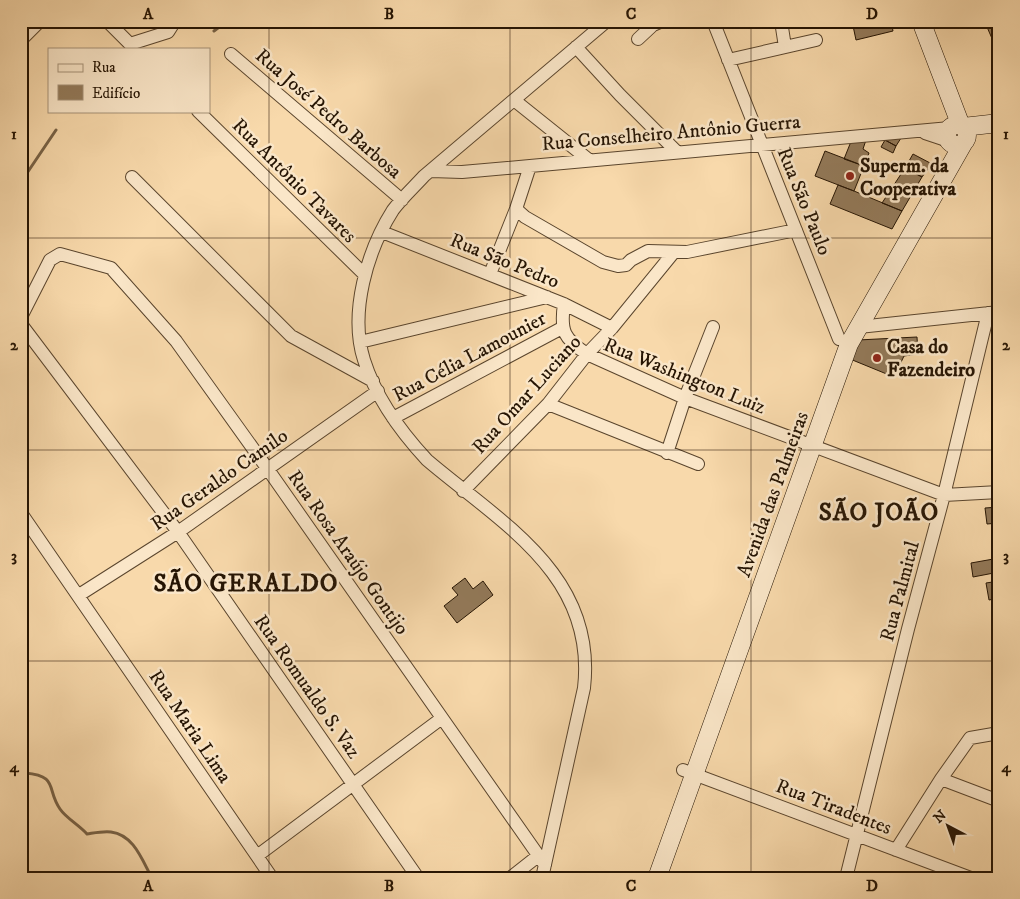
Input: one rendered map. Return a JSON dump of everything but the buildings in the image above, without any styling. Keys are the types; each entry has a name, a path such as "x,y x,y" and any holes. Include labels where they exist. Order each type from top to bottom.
{"main road":[{"path":"921,21 947,93 957,134 981,125 999,123"},
{"name":"Avenida das Palmeiras","path":"807,444 849,344 957,134"},
{"name":"Avenida das Palmeiras","path":"645,878 689,772 728,664 807,444 839,340 941,167 957,134"},
{"name":"Avenida das Palmeiras","path":"657,878 689,772"}],"street":[{"path":"21,40 40,21"},
{"path":"107,21 130,44 168,32 175,21"},
{"path":"510,878 542,866 584,688 586,669 579,619 569,598 537,552 523,538 464,491 417,449 393,418 363,359 358,323 359,308 365,275 374,247 393,211 402,200 430,171 607,21"},
{"path":"638,39 652,25 662,21"},
{"name":"Rua São Paulo","path":"713,21 839,340"},
{"path":"781,21 785,47"},
{"path":"728,60 816,40"},
{"path":"576,47 677,152"},
{"name":"Rua José Pedro Barbosa","path":"231,54 402,200"},
{"path":"514,100 589,160"},
{"name":"Rua Antônio Tavares","path":"199,112 365,275"},
{"name":"Rua Conselheiro Antônio Guerra","path":"430,171 462,172 915,130 957,134"},
{"path":"490,274 516,209 530,166"},
{"path":"132,177 291,336 376,386"},
{"path":"516,209 525,217 610,265 626,265 631,260 648,252 688,252 796,230"},
{"name":"Rua São Pedro","path":"382,232 564,304 612,328"},
{"name":"Rua Omar Luciano","path":"464,491 548,404 587,354 612,328 674,252"},
{"name":"Rua Rosa Araújo Gontijo","path":"21,317 50,260 60,254 111,268 176,341 442,718 542,866"},
{"path":"360,342 547,297"},
{"path":"562,328 561,320 564,304"},
{"path":"858,327 994,312"},
{"name":"Rua Palmital","path":"846,878 908,629 994,312"},
{"name":"Rua Romualdo S. Vaz","path":"21,324 178,532 418,878"},
{"path":"667,453 685,398 713,327"},
{"name":"Rua Washington Luiz","path":"562,328 574,346 587,354 685,398 807,444 944,495 999,492"},
{"name":"Rua Célia Lamounier","path":"393,418 562,328"},
{"name":"Rua Geraldo Camilo","path":"79,595 178,532 376,386"},
{"path":"548,404 698,464"},
{"name":"Rua Maria Lima","path":"21,513 272,878"},
{"path":"257,856 442,718"},
{"path":"896,850 941,779 970,738 999,733"},
{"name":"Rua Tiradentes","path":"689,772 971,878"},
{"path":"941,779 999,801"}],"waterway":[{"path":"214,31 227,21"},
{"path":"21,182 56,130"},
{"path":"21,693 27,698 24,706 26,727 21,737"},
{"path":"21,757 25,773 43,777 47,780 60,809 80,828 87,834 111,832 126,838 141,856 152,878"}],"place":[{"name":"Superm. da Cooperativa","path":"850,176"},
{"name":"Casa do Fazendeiro","path":"877,358"}],"district":[{"name":"SÃO JOÃO","path":"879,511"},
{"name":"SÃO GERALDO","path":"246,582"}]}
